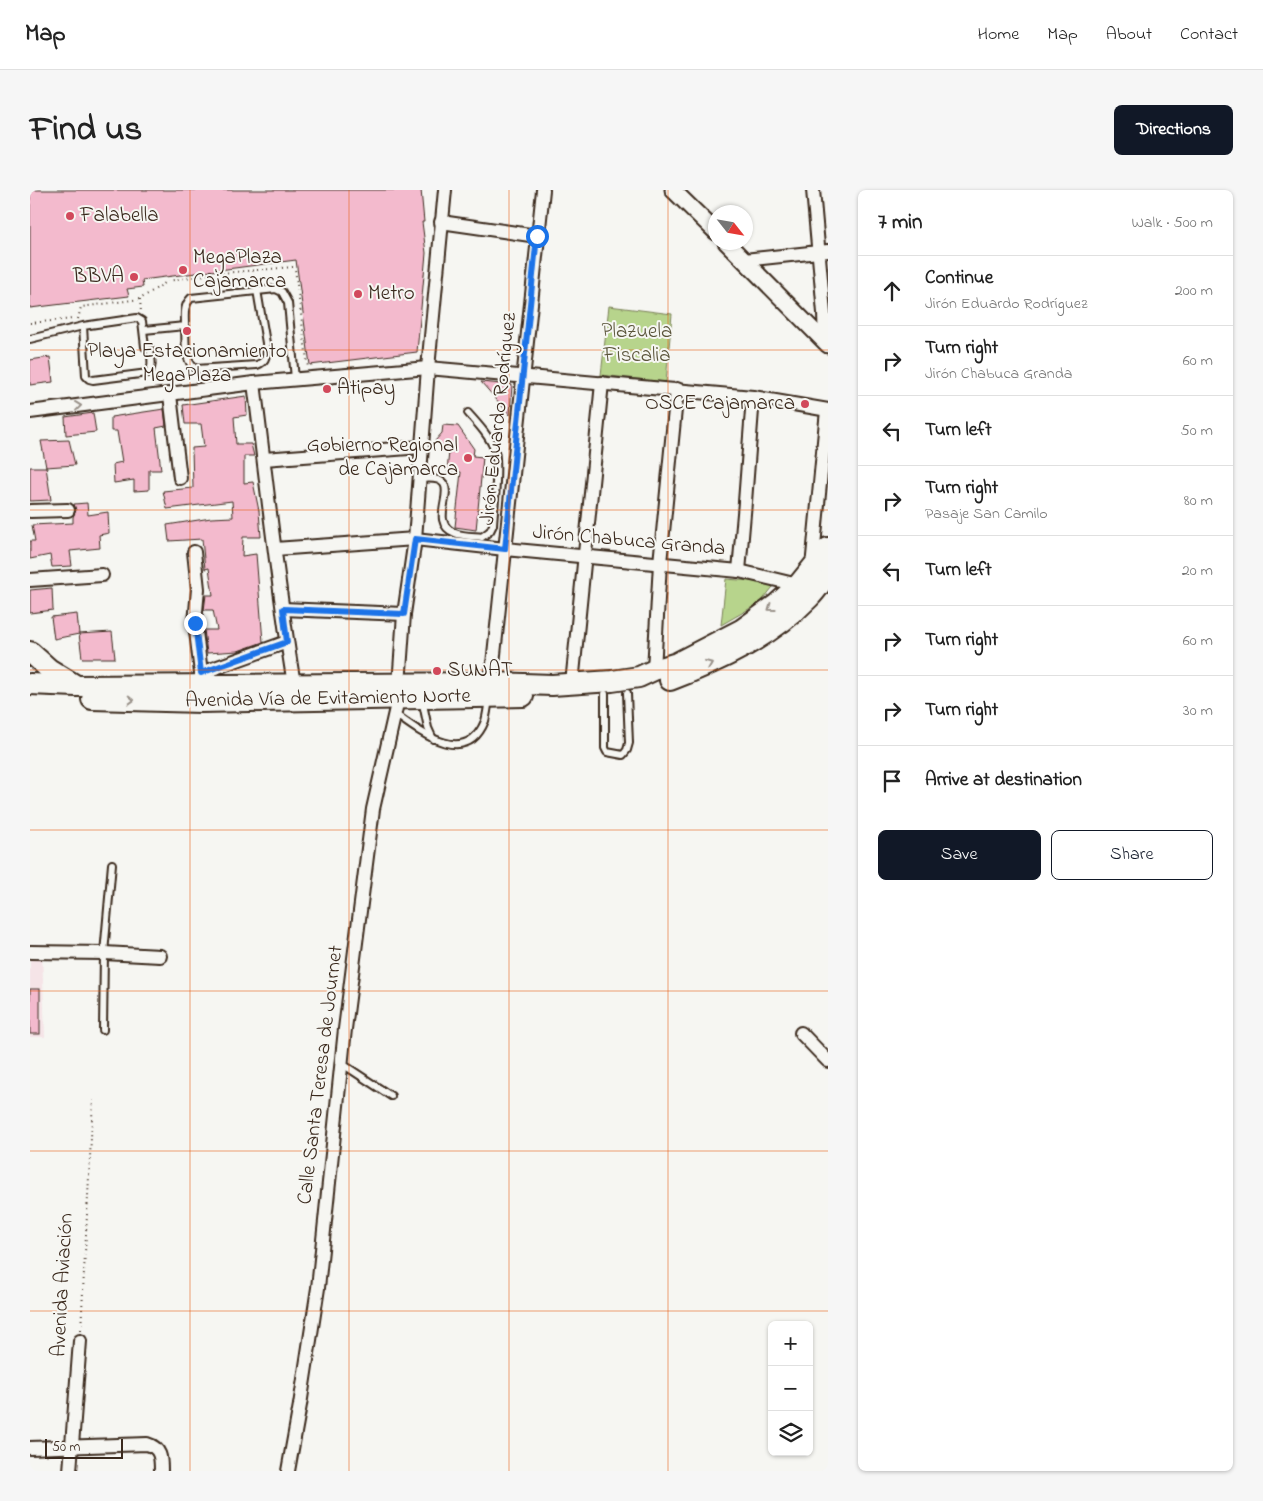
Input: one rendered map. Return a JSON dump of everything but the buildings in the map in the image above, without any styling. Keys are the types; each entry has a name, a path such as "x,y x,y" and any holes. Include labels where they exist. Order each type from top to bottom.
{"highway":[{"name":"Avenida Vía de Evitamiento Norte","path":"30,684 201,687 397,699 490,690 627,693 671,679 722,658 769,631 809,598 828,548"},
{"name":"Avenida Vía de Evitamiento Norte","path":"30,697 201,687 294,684 397,699 612,681 639,677 677,663 741,630 777,604 798,585 820,571"},
{"path":"30,652 49,669 76,686"}],"street":[{"name":"Calle Santa Teresa de Journet","path":"288,1471 318,1288 345,1029 373,808 397,699 404,614 415,539 444,190"},
{"name":"Jirón Eduardo Rodríguez","path":"490,690 543,190"},
{"path":"673,190 708,224"},
{"path":"814,190 823,252 826,343"},
{"path":"441,222 537,236"},
{"path":"734,250 826,343"},
{"path":"744,260 823,252"},
{"path":"30,412 254,383 428,368 677,389 753,397 828,410 820,571"},
{"path":"254,383 294,684"},
{"path":"572,684 602,383"},
{"path":"654,670 660,563 677,389"},
{"path":"170,395 180,478"},
{"path":"739,571 753,397"},
{"path":"264,459 422,447"},
{"path":"30,511 68,510"},
{"name":"Jirón Chabuca Granda","path":"275,549 415,539 739,571 798,585"},
{"path":"194,552 198,588 195,623 201,687 287,642"},
{"path":"30,580 102,575"},
{"path":"283,609 404,614"},
{"path":"30,952 160,956"},
{"path":"801,1033 828,1061"},
{"name":"Avenida Aviación","path":"70,1471 80,1341"},
{"path":"30,1448 147,1444 154,1447 160,1454 161,1471"}],"lane":[{"path":"257,290 267,349 266,357 262,362 256,365 196,370 188,361 185,308 191,298 257,290 276,289 282,292 288,303 295,380"},
{"path":"30,339 83,326 137,318 142,321 145,347 150,349 151,371 148,373 89,379 86,376 83,326"},
{"path":"144,330 185,326"},
{"path":"420,479 434,478 444,482 446,490 442,516 444,523 454,533 482,537 490,531 493,525 496,462 494,451 490,440 468,413"},
{"path":"397,699 420,732 446,744 458,744 468,742 476,736 485,720 490,690"},
{"path":"605,694 605,748 607,752 623,755 629,744 627,693"},
{"path":"421,698 428,728 433,739"},
{"path":"103,1030 104,953 112,864"},
{"path":"342,1063 390,1096"}],"path":[{"path":"260,264 260,270"},
{"path":"211,270 213,295"},
{"path":"30,324 78,319 81,307 140,299 168,280 211,274"},
{"path":"140,299 140,319"},
{"name":"Avenida Aviación","path":"80,1341 93,1100"}],"shaded area":[{"path":"30,950 42,951 45,1037 30,1037"}],"green space":[{"name":"Plazuela Fiscalia","path":"609,306 672,314 666,382 601,375"},
{"path":"726,579 776,583 761,602 721,625"}],"place":[{"name":"Falabella","path":"70,216"},
{"name":"MegaPlaza Cajamarca","path":"183,270"},
{"name":"BBVA","path":"134,277"},
{"name":"Metro","path":"358,294"},
{"name":"Playa Estacionamiento MegaPlaza","path":"187,331"},
{"name":"Atipay","path":"327,389"},
{"name":"OSCE Cajamarca","path":"805,404"},
{"name":"Gobierno Regional de Cajamarca","path":"468,458"},
{"name":"SUNAT","path":"437,671"}],"route":[{"path":"195,623 201,673 287,642 283,609 404,614 415,539 505,549 537,236"}]}
